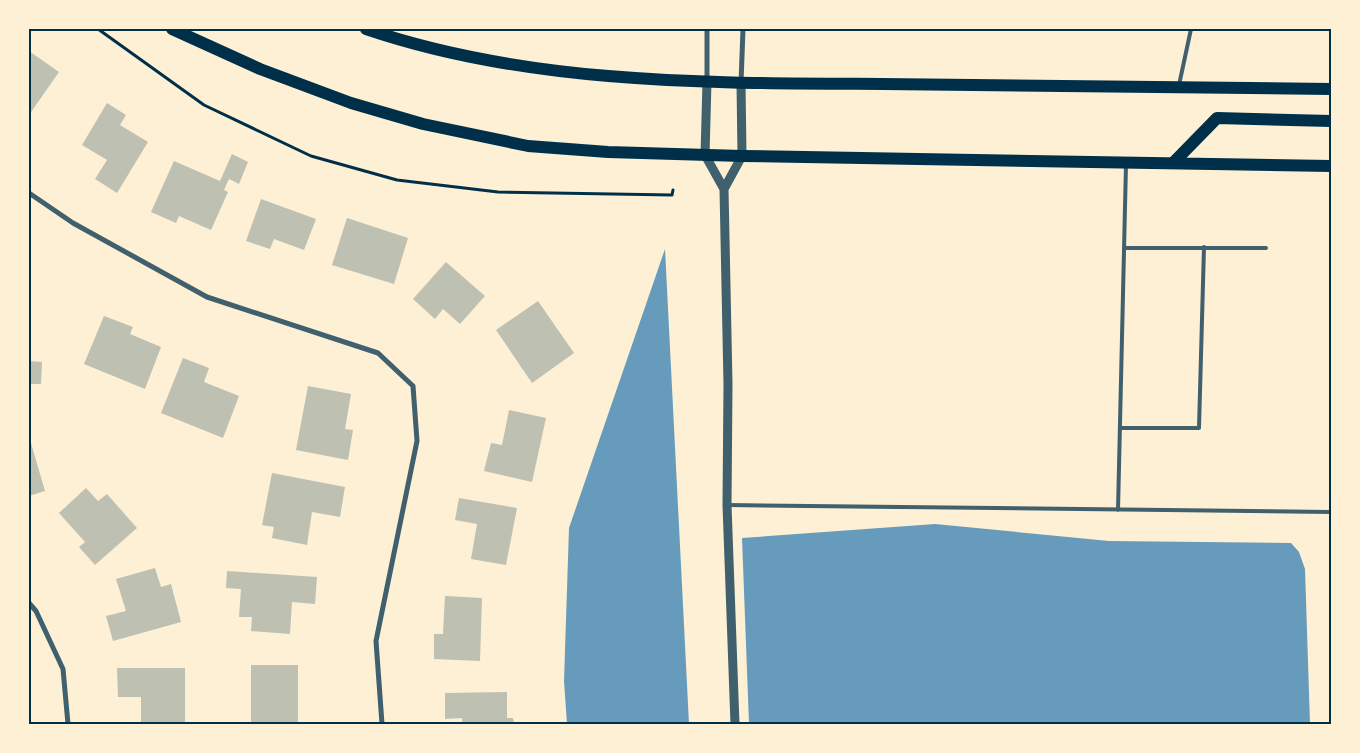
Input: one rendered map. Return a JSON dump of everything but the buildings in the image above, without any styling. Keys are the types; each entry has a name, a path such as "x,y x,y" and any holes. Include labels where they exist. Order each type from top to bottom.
{"main road":[{"path":"172,29 260,70 351,103 423,124 528,146 608,152 742,156 1126,161 1331,166"},
{"path":"366,29 442,52 533,68 707,82 1331,89"},
{"path":"1173,163 1217,118 1331,121"}],"street":[{"path":"707,29 705,155 724,188 728,384 727,505 735,724"},
{"path":"724,188 742,156 740,83 743,29"},
{"path":"29,193 73,223 207,297 378,353 413,386 417,441 376,641 382,724"},
{"path":"29,603 36,611 64,669 68,724"}],"lane":[{"path":"1178,86 1192,29"},
{"path":"1118,510 1126,161"},
{"path":"1120,428 1199,428 1204,247"},
{"path":"1124,248 1266,248"},
{"path":"727,505 1331,512"}],"path":[{"path":"98,29 204,105 311,156 397,180 498,192 672,195 673,190"}],"water":[{"path":"665,249 689,724 567,724 564,681 569,528"},
{"path":"935,524 1109,541 1291,543 1299,552 1305,569 1310,724 749,724 742,538"}]}
